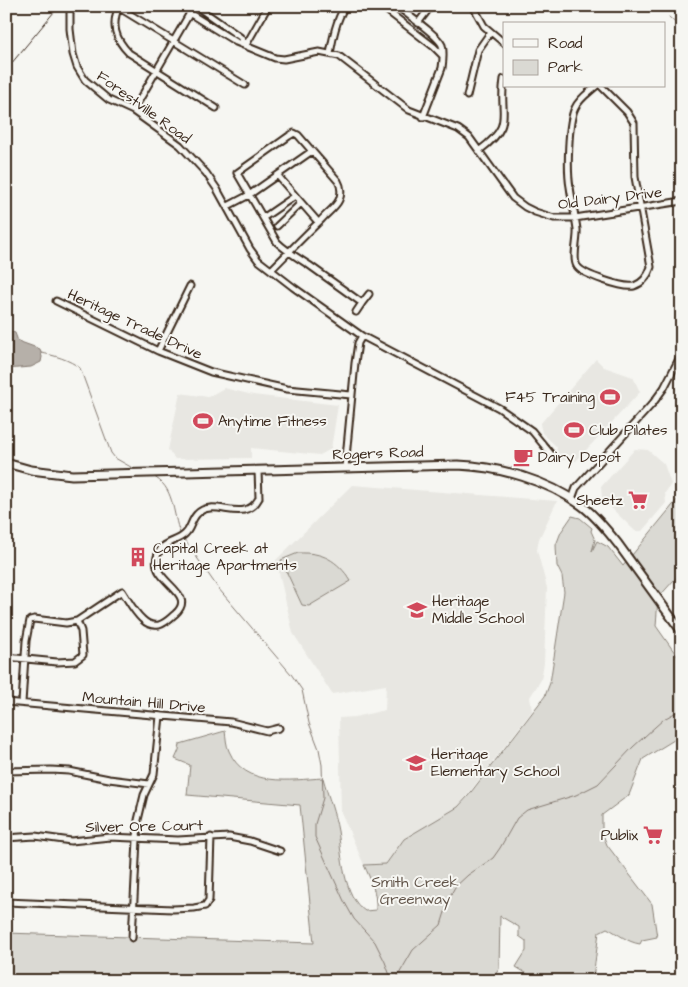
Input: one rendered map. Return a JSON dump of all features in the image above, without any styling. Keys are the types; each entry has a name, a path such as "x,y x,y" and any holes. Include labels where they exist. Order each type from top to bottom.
{"main road":[{"name":"Rogers Road","path":"6,463 31,470 72,475 412,465 476,466 516,474 572,499 582,506 605,528 682,632"}],"street":[{"name":"Forestville Road","path":"70,6 73,54 77,67 85,80 110,100 133,111 180,145 206,173 228,206 250,249 258,260 362,336 499,408 532,431 551,454"},
{"path":"133,111 195,6"},
{"name":"Old Dairy Drive","path":"195,6 240,37 246,45"},
{"path":"246,45 268,6"},
{"path":"330,54 334,33 345,6"},
{"path":"381,6 443,56"},
{"path":"397,6 437,38 442,46 442,68 423,117"},
{"path":"418,23 431,6"},
{"path":"473,6 479,20 490,33 503,42"},
{"path":"216,108 157,72 122,46 114,31 119,7 245,85"},
{"name":"Old Dairy Drive","path":"189,14 236,42 275,58 284,59 319,52 330,54 346,61 409,110 458,129 469,137 513,198 525,207 547,216 575,218 682,201"},
{"path":"467,96 478,50 490,33"},
{"path":"480,150 496,137 502,128 504,88"},
{"path":"594,88 576,106 571,117 569,185 578,240 575,261 578,268 586,273 628,286 635,285 644,281 651,267 635,176 634,123 627,112 603,88"},
{"path":"682,122 680,147 682,174"},
{"path":"271,270 289,252 318,222 339,201 340,185 298,135 294,133 237,173 277,242 289,252 362,303"},
{"path":"228,206 249,195 312,151"},
{"path":"278,176 318,222"},
{"path":"263,218 294,196"},
{"path":"277,226 301,203"},
{"path":"158,351 190,286"},
{"path":"356,312 369,294"},
{"name":"Heritage Trade Drive","path":"56,301 158,351 187,363 235,378 286,389 351,395"},
{"path":"345,468 351,395 358,343 362,336"},
{"path":"572,499 576,488 654,403 682,353"},
{"path":"22,703 30,620 66,623 77,621 122,591 140,617 147,623 158,625 170,618 180,609 182,600 181,595 161,576 156,565 159,551 164,545 184,535 197,513 203,509 217,508 245,511 250,508 258,498 258,470"},
{"path":"6,658 75,661 83,655 82,631 77,621"},
{"name":"Mountain Hill Drive","path":"6,702 231,722 267,731 279,728"},
{"path":"132,938 138,820 144,795 154,774 160,716"},
{"path":"6,772 70,771 109,779 149,784"},
{"name":"Silver Ore Court","path":"6,838 25,836 71,841 110,836 178,840 229,837 250,841 280,852"},
{"path":"6,902 173,909 205,906 209,900 211,837"}],"shaded area":[{"path":"6,329 15,333 18,341 40,349 41,362 31,367 6,369"},
{"path":"596,359 604,367 633,377 640,392 576,461 555,459 557,447 542,433 540,424"},
{"path":"224,388 253,395 338,405 331,449 320,455 251,448 251,458 175,459 168,450 180,393 208,397"},
{"path":"635,449 648,450 664,464 671,484 665,493 666,503 642,531 635,531 602,499 601,487"},
{"name":"Heritage Middle School","path":"352,485 557,501 539,539 537,550 547,588 544,663 541,680 530,697 532,711 458,807 404,839 386,864 364,865 341,812 339,718 355,717 385,710 386,685 332,694 293,633 276,560"}],"green space":[{"name":"Smith Creek Greenway","path":"682,494 682,571 658,598 656,626 682,663 682,735 643,759 629,795 602,815 602,832 607,845 652,904 657,937 642,940 640,944 627,940 607,928 599,932 593,978 539,981 516,967 526,951 526,941 519,936 519,927 500,916 499,969 491,981 6,981 6,933 314,943 300,805 187,795 190,765 175,759 180,744 225,731 229,751 236,763 246,771 270,779 297,780 323,778 337,825 342,863 352,896 365,911 376,910 374,892 364,865 386,864 404,839 458,807 545,696 550,683 564,592 562,576 557,566 556,545 561,532 572,516 580,518 592,528 591,531 595,540 592,551 597,541 608,547 623,566"},
{"path":"298,553 315,554 329,559 351,581 309,606 302,605 281,560"}],"waterway":[{"path":"669,17 682,29"},
{"path":"41,353 62,358 80,368 111,453 115,458 136,470"},
{"path":"152,476 159,480 169,493 180,533"},
{"path":"184,539 218,588 291,674 302,690 309,723 319,749 322,765 323,798 315,824 315,837 344,901 354,919 375,942 392,981"},
{"path":"395,981 413,950 441,925 450,896 455,887 468,875 493,858 517,818 527,810 576,795 598,784 655,727 664,719 682,709"}],"railway":[{"path":"6,70 59,6"}],"place":[{"name":"F45 Training","path":"610,397"},
{"name":"Anytime Fitness","path":"203,421"},
{"name":"Club Pilates","path":"574,430"},
{"name":"Dairy Depot","path":"523,457"},
{"name":"Sheetz","path":"638,500"},
{"name":"Capital Creek at Heritage Apartments","path":"138,557"},
{"name":"Heritage Middle School","path":"417,610"},
{"name":"Heritage Elementary School","path":"416,763"},
{"name":"Publix","path":"653,835"}]}
